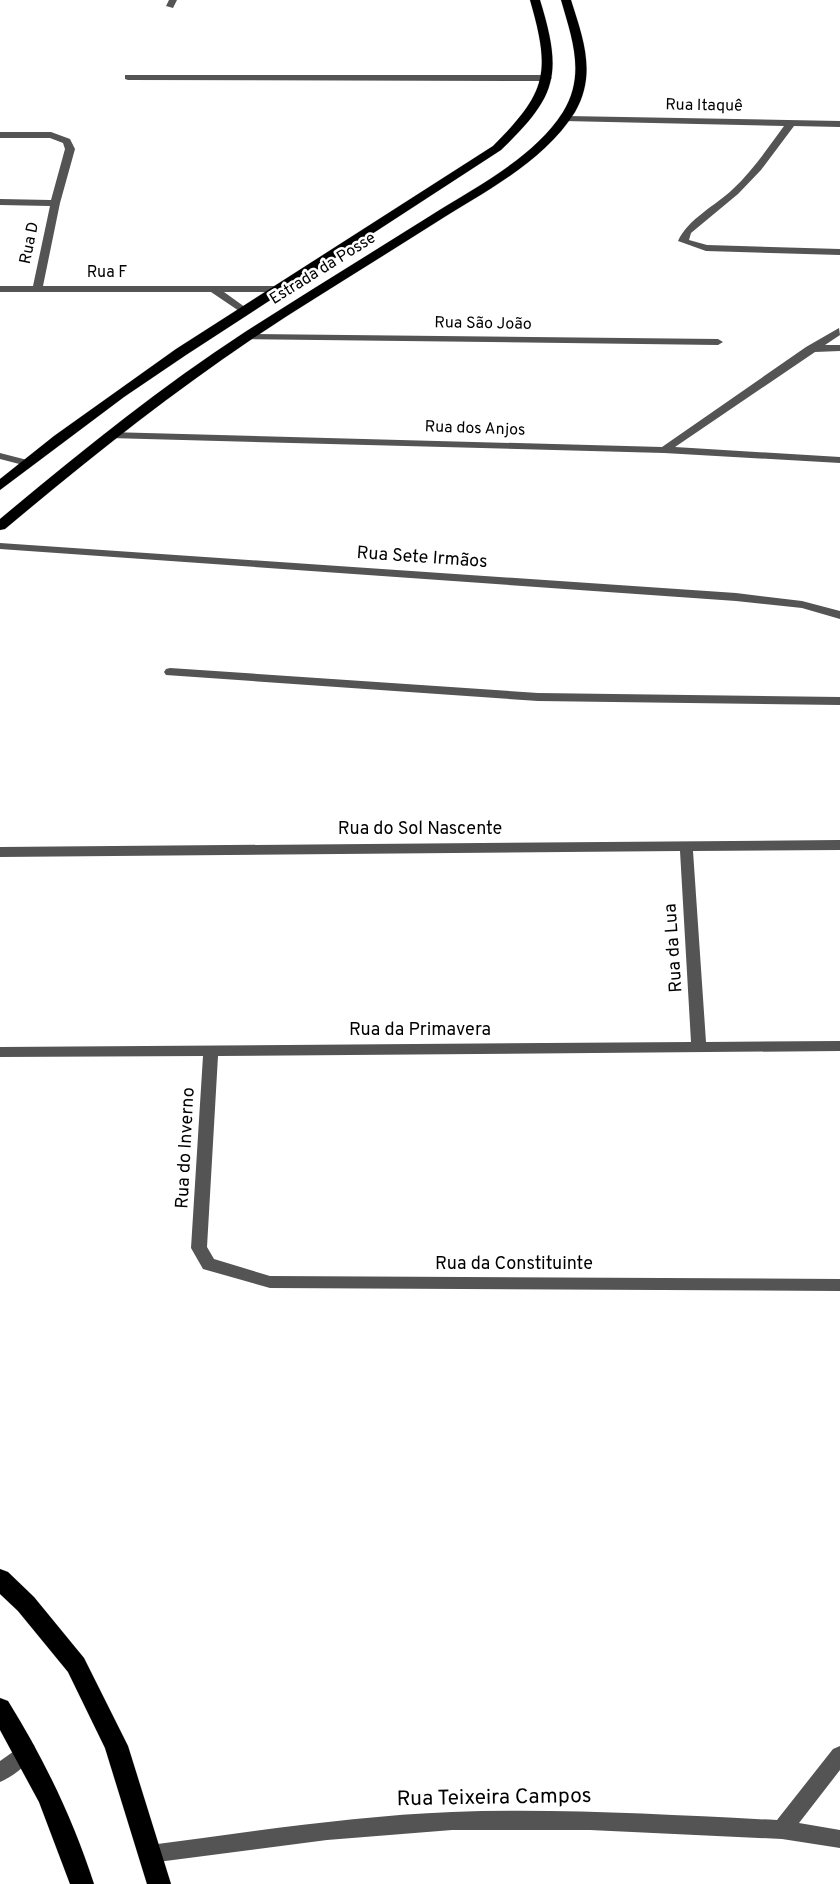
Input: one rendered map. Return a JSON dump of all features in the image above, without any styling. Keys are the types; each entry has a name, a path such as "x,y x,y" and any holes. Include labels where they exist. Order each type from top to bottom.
{"main road":[{"name":"Estrada da Posse","path":"0,486 27,463 164,364 497,148 522,124 539,102 548,78 550,54 535,0"},
{"name":"Estrada da Posse","path":"0,526 109,435 247,337 507,172 540,145 567,119 579,92 582,57 566,0"},
{"path":"0,1579 26,1604 76,1665 116,1746 159,1884"},
{"path":"0,1709 27,1751 70,1844 82,1884"}],"street":[{"path":"128,77 548,78"},
{"name":"Rua Itaquê","path":"567,119 840,124"},
{"path":"791,123 758,168 736,192 687,232 683,241 695,247 706,248 840,252"},
{"name":"Rua D","path":"0,135 51,135 67,141 70,149 55,203 37,289"},
{"name":"Rua D","path":"0,202 55,203"},
{"name":"Rua F","path":"0,289 280,289"},
{"path":"213,289 245,312"},
{"path":"664,450 839,331"},
{"name":"Rua São João","path":"247,337 718,342"},
{"path":"810,349 840,348"},
{"name":"Rua dos Anjos","path":"109,435 664,450 840,460"},
{"path":"0,456 27,463"},
{"name":"Rua Sete Irmãos","path":"0,546 736,597 822,607 840,615"},
{"path":"170,672 538,697 840,701"},
{"name":"Rua do Sol Nascente","path":"0,852 840,845"},
{"name":"Rua da Lua","path":"686,846 699,1048"},
{"name":"Rua da Primavera","path":"0,1052 840,1046"},
{"name":"Rua do Inverno","path":"199,1248 211,1051"},
{"name":"Rua da Constituinte","path":"199,1248 209,1264 270,1282 840,1285"},
{"path":"0,1773 27,1751"},
{"path":"782,1830 840,1755"},
{"name":"Rua Teixeira Campos","path":"150,1854 327,1831 452,1821 590,1821 782,1830 840,1839"}]}
